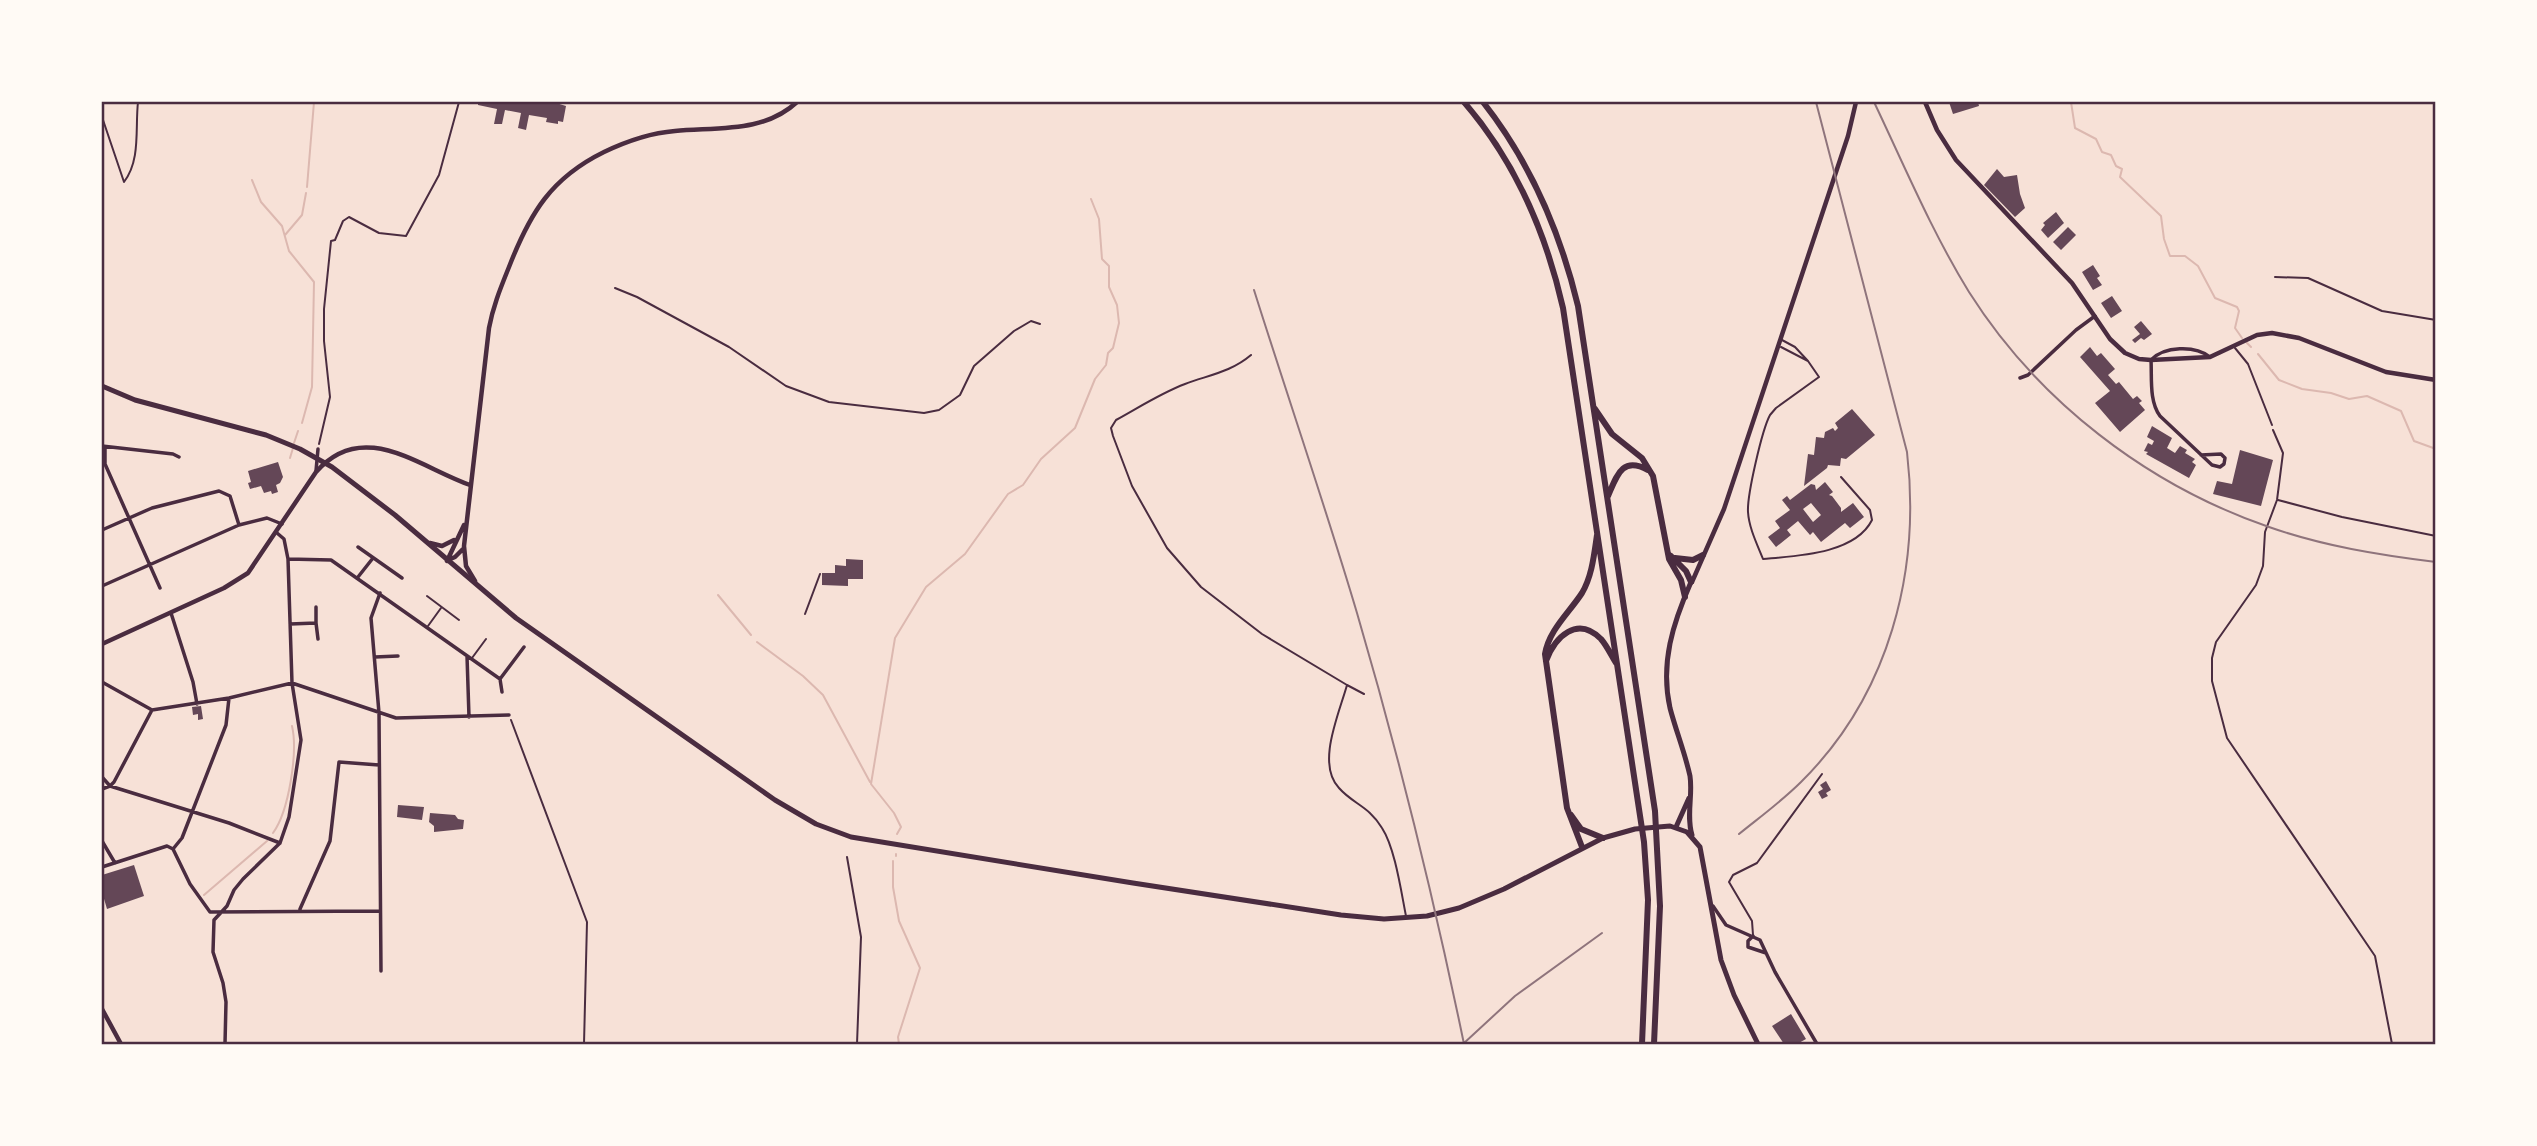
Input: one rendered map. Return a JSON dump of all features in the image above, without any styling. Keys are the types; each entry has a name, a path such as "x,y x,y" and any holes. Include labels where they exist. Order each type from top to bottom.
{"highway":[{"path":"1464,102 1514,174 1527,201 1550,259 1565,318 1644,842 1648,913 1642,1045"},
{"path":"1483,102 1528,167 1560,241 1578,306 1655,811 1660,906 1654,1045"},
{"path":"1594,408 1612,434 1642,458 1651,472 1657,487 1669,559 1683,584 1685,597"},
{"path":"1607,498 1624,467 1633,465 1651,472"},
{"path":"1582,847 1567,808 1545,654 1548,641 1583,592 1588,580 1598,527"},
{"path":"1669,553 1687,561 1703,555"},
{"path":"1669,553 1686,571 1691,582"},
{"path":"1677,572 1691,582"},
{"path":"1546,663 1551,648 1561,636 1575,630 1583,630 1598,636 1618,666"},
{"path":"1567,808 1584,836 1582,847"},
{"path":"1581,829 1603,838"}],"main road":[{"path":"479,587 466,566 464,547 489,328 494,306 526,227 554,186 585,162 636,138 665,131 756,124 775,117 797,102"},
{"path":"1758,1045 1724,972 1715,936 1703,855 1693,838 1690,825 1691,791 1687,763 1666,680 1669,642 1691,582 1724,509 1781,343 1853,120 1856,102"},
{"path":"1925,102 1937,130 1956,160 2069,281 2120,349 2130,356 2151,360 2210,357 2264,333 2280,334 2299,338 2394,374 2435,380"},
{"path":"102,386 135,400 266,435 308,453 347,478 540,635 775,800 833,831 886,844 1364,918 1407,918 1447,911 1483,898 1603,838 1642,828 1661,825 1676,827 1693,838"},
{"path":"102,644 225,588 248,573 316,472 329,459 345,451 372,446 389,450 470,485"},
{"path":"447,561 467,517"},
{"path":"418,535 432,544 442,546 458,538"},
{"path":"447,561 455,558 464,547"},
{"path":"1676,827 1691,791"},
{"path":"1676,827 1684,824 1690,813"},
{"path":"102,1009 121,1045"}],"street":[{"path":"2020,378 2028,375 2095,316"},
{"path":"2201,454 2221,454 2225,458 2224,464 2215,467 2201,454 2155,410 2151,360 2159,354 2184,349 2201,351 2210,357"},
{"path":"160,588 103,465 103,447 173,454 179,457"},
{"path":"316,472 318,449"},
{"path":"102,530 152,508 219,491 230,496 239,525"},
{"path":"102,586 239,525 268,518 282,524"},
{"path":"225,1045 226,1002 213,951 214,920 228,906 234,890 243,878 280,844 289,817 301,740 292,683 288,559 284,539 276,533"},
{"path":"358,547 402,578"},
{"path":"358,577 373,558"},
{"path":"288,559 331,560 500,679 502,692"},
{"path":"380,593 371,618 379,713 381,971"},
{"path":"316,607 318,639"},
{"path":"171,613 193,682 197,704"},
{"path":"290,624 316,623"},
{"path":"500,679 524,648"},
{"path":"375,657 398,656"},
{"path":"469,657 469,718"},
{"path":"102,682 152,710 229,698 292,683 396,718 509,715"},
{"path":"173,849 182,838 226,725 229,698"},
{"path":"102,789 110,786 152,710"},
{"path":"299,910 330,841 339,762 379,765"},
{"path":"102,776 110,786 229,823 280,844"},
{"path":"102,841 115,863"},
{"path":"102,867 167,845 173,849 190,884 210,912 379,911"},
{"path":"1709,897 1722,922 1760,940 1818,1045"},
{"path":"1753,936 1748,941 1748,947 1766,953"}],"lane":[{"path":"1781,343 1808,361"},
{"path":"1781,343 1795,347 1819,377 1770,415 1750,494 1748,513 1763,559 1836,549 1870,524 1870,510 1841,477"},
{"path":"2234,347 2248,364 2272,425"},
{"path":"1251,355 1239,366 1185,384 1116,421 1111,428 1113,436 1132,486 1167,548 1201,587 1262,634 1364,694"},
{"path":"805,614 820,574"},
{"path":"427,596 459,620"},
{"path":"428,627 442,607"},
{"path":"469,657 486,639"},
{"path":"1347,685 1329,752 1331,777 1340,789 1371,811 1384,830 1398,874 1407,918"},
{"path":"1753,936 1752,920 1729,882 1733,875 1757,863 1822,774"}],"path":[{"path":"102,117 124,182 131,173 135,156 138,102"},
{"path":"318,449 330,397 324,341 324,309 331,241 335,240 343,221 349,217 379,233 406,236 439,175 459,102 445,102"},
{"path":"2275,276 2308,278 2382,311 2435,320"},
{"path":"615,288 637,297 729,347 786,386 830,402 924,413 939,410 960,395 974,366 1014,331 1031,321 1040,324"},
{"path":"2272,425 2283,453 2277,500 2265,532 2260,576 2216,642 2212,658 2212,681 2227,738 2375,956 2392,1045"},
{"path":"2277,500 2342,517 2435,536"},
{"path":"509,715 587,922 584,1045"},
{"path":"847,857 861,937 857,1045"}],"building":[{"path":"478,102 553,102 566,106 563,122 546,122 547,118 529,115 526,130 518,128 521,113 505,110 502,124 494,124 497,109 478,105"},
{"path":"1949,102 1978,102 1979,106 1953,114"},
{"path":"1997,169 2004,177 2017,175 2025,208 2015,217 1984,185"},
{"path":"2056,212 2064,223 2048,238 2041,230 2045,225 2043,223"},
{"path":"2068,227 2076,235 2061,250 2053,242"},
{"path":"2093,265 2102,285 2093,290 2082,272"},
{"path":"2112,296 2122,311 2111,318 2101,303"},
{"path":"2141,321 2152,334 2135,343 2132,340 2140,334 2134,327"},
{"path":"2090,347 2097,356 2101,353 2115,369 2108,375 2116,384 2119,382 2133,399 2137,396 2142,401 2139,403 2145,410 2120,432 2095,403 2110,391 2080,357"},
{"path":"1852,409 1875,435 1846,459 1841,458 1840,466 1828,465 1804,486 1808,454 1814,455 1816,437 1824,438 1825,432 1833,428 1835,431 1838,428 1835,423"},
{"path":"2152,426 2172,438 2167,448 2175,453 2180,446 2195,459 2192,462 2196,465 2189,478 2146,454 2148,452 2144,451 2148,443 2152,445 2154,441 2147,437"},
{"path":"2240,450 2273,460 2261,506 2213,494 2217,481 2232,484"},
{"path":"278,462 283,477 276,485 278,492 264,493 261,486 250,489 248,471"},
{"path":"1825,482 1833,492 1829,495 1841,508 1841,512 1853,503 1864,517 1850,528 1845,523 1821,542 1813,532 1810,535 1798,521 1787,530 1791,535 1776,547 1768,537 1780,528 1775,521 1790,510 1782,500 1787,496 1790,500 1811,484 1815,485 1816,490","holes":["1811,503 1821,515 1813,522 1803,509"]},
{"path":"846,559 863,560 863,579 848,579 848,586 822,585 822,573 835,573 835,565 846,566"},
{"path":"201,706 203,719 198,720 198,714 193,715 192,707"},
{"path":"1826,781 1831,790 1826,793 1828,796 1822,799 1818,792 1823,789 1820,785"},
{"path":"398,805 424,807 422,820 397,817"},
{"path":"430,813 455,815 464,820 463,829 434,832 434,826 429,822"},
{"path":"134,865 144,896 107,909 102,892 102,875"},
{"path":"1791,1014 1806,1039 1797,1044 1784,1044 1772,1026"}],"waterway":[{"path":"307,187 314,102"},
{"path":"2071,102 2075,128 2096,139 2102,152 2111,155 2116,166 2122,169 2120,177 2161,216 2164,239 2170,256 2185,256 2198,266 2215,298 2237,307 2239,311 2235,328 2242,338"},
{"path":"252,180 261,202 282,226 289,251 314,282 312,387 302,423"},
{"path":"285,235 302,215 306,193"},
{"path":"897,834 901,827 894,813 871,784 895,638 926,587 965,554 1008,494 1023,485 1041,459 1075,428 1095,379 1106,365 1108,353 1113,348 1119,323 1117,305 1109,287 1109,266 1102,259 1099,219 1091,199"},
{"path":"2247,343 2251,347"},
{"path":"2258,354 2279,380 2302,389 2331,393 2349,399 2367,396 2401,411 2414,441 2436,449"},
{"path":"294,443 298,431"},
{"path":"290,458 293,448"},
{"path":"718,595 751,635"},
{"path":"757,642 803,676 823,695 870,782"},
{"path":"273,833 284,811 291,781 294,751 292,726"},
{"path":"204,895 267,841"},
{"path":"893,861 893,887 899,921 920,968 898,1037 899,1044"}],"railway":[{"path":"1739,834 1801,782 1831,748 1857,711 1877,671 1892,629 1903,586 1909,542 1907,452 1816,102"},
{"path":"1874,102 1931,222 1969,292 1997,332 2028,369 2099,435 2180,488 2269,527 2351,549 2436,562"},
{"path":"1254,290 1332,532 1387,720 1441,936 1464,1044"},
{"path":"1463,1044 1515,996 1602,933"}]}
